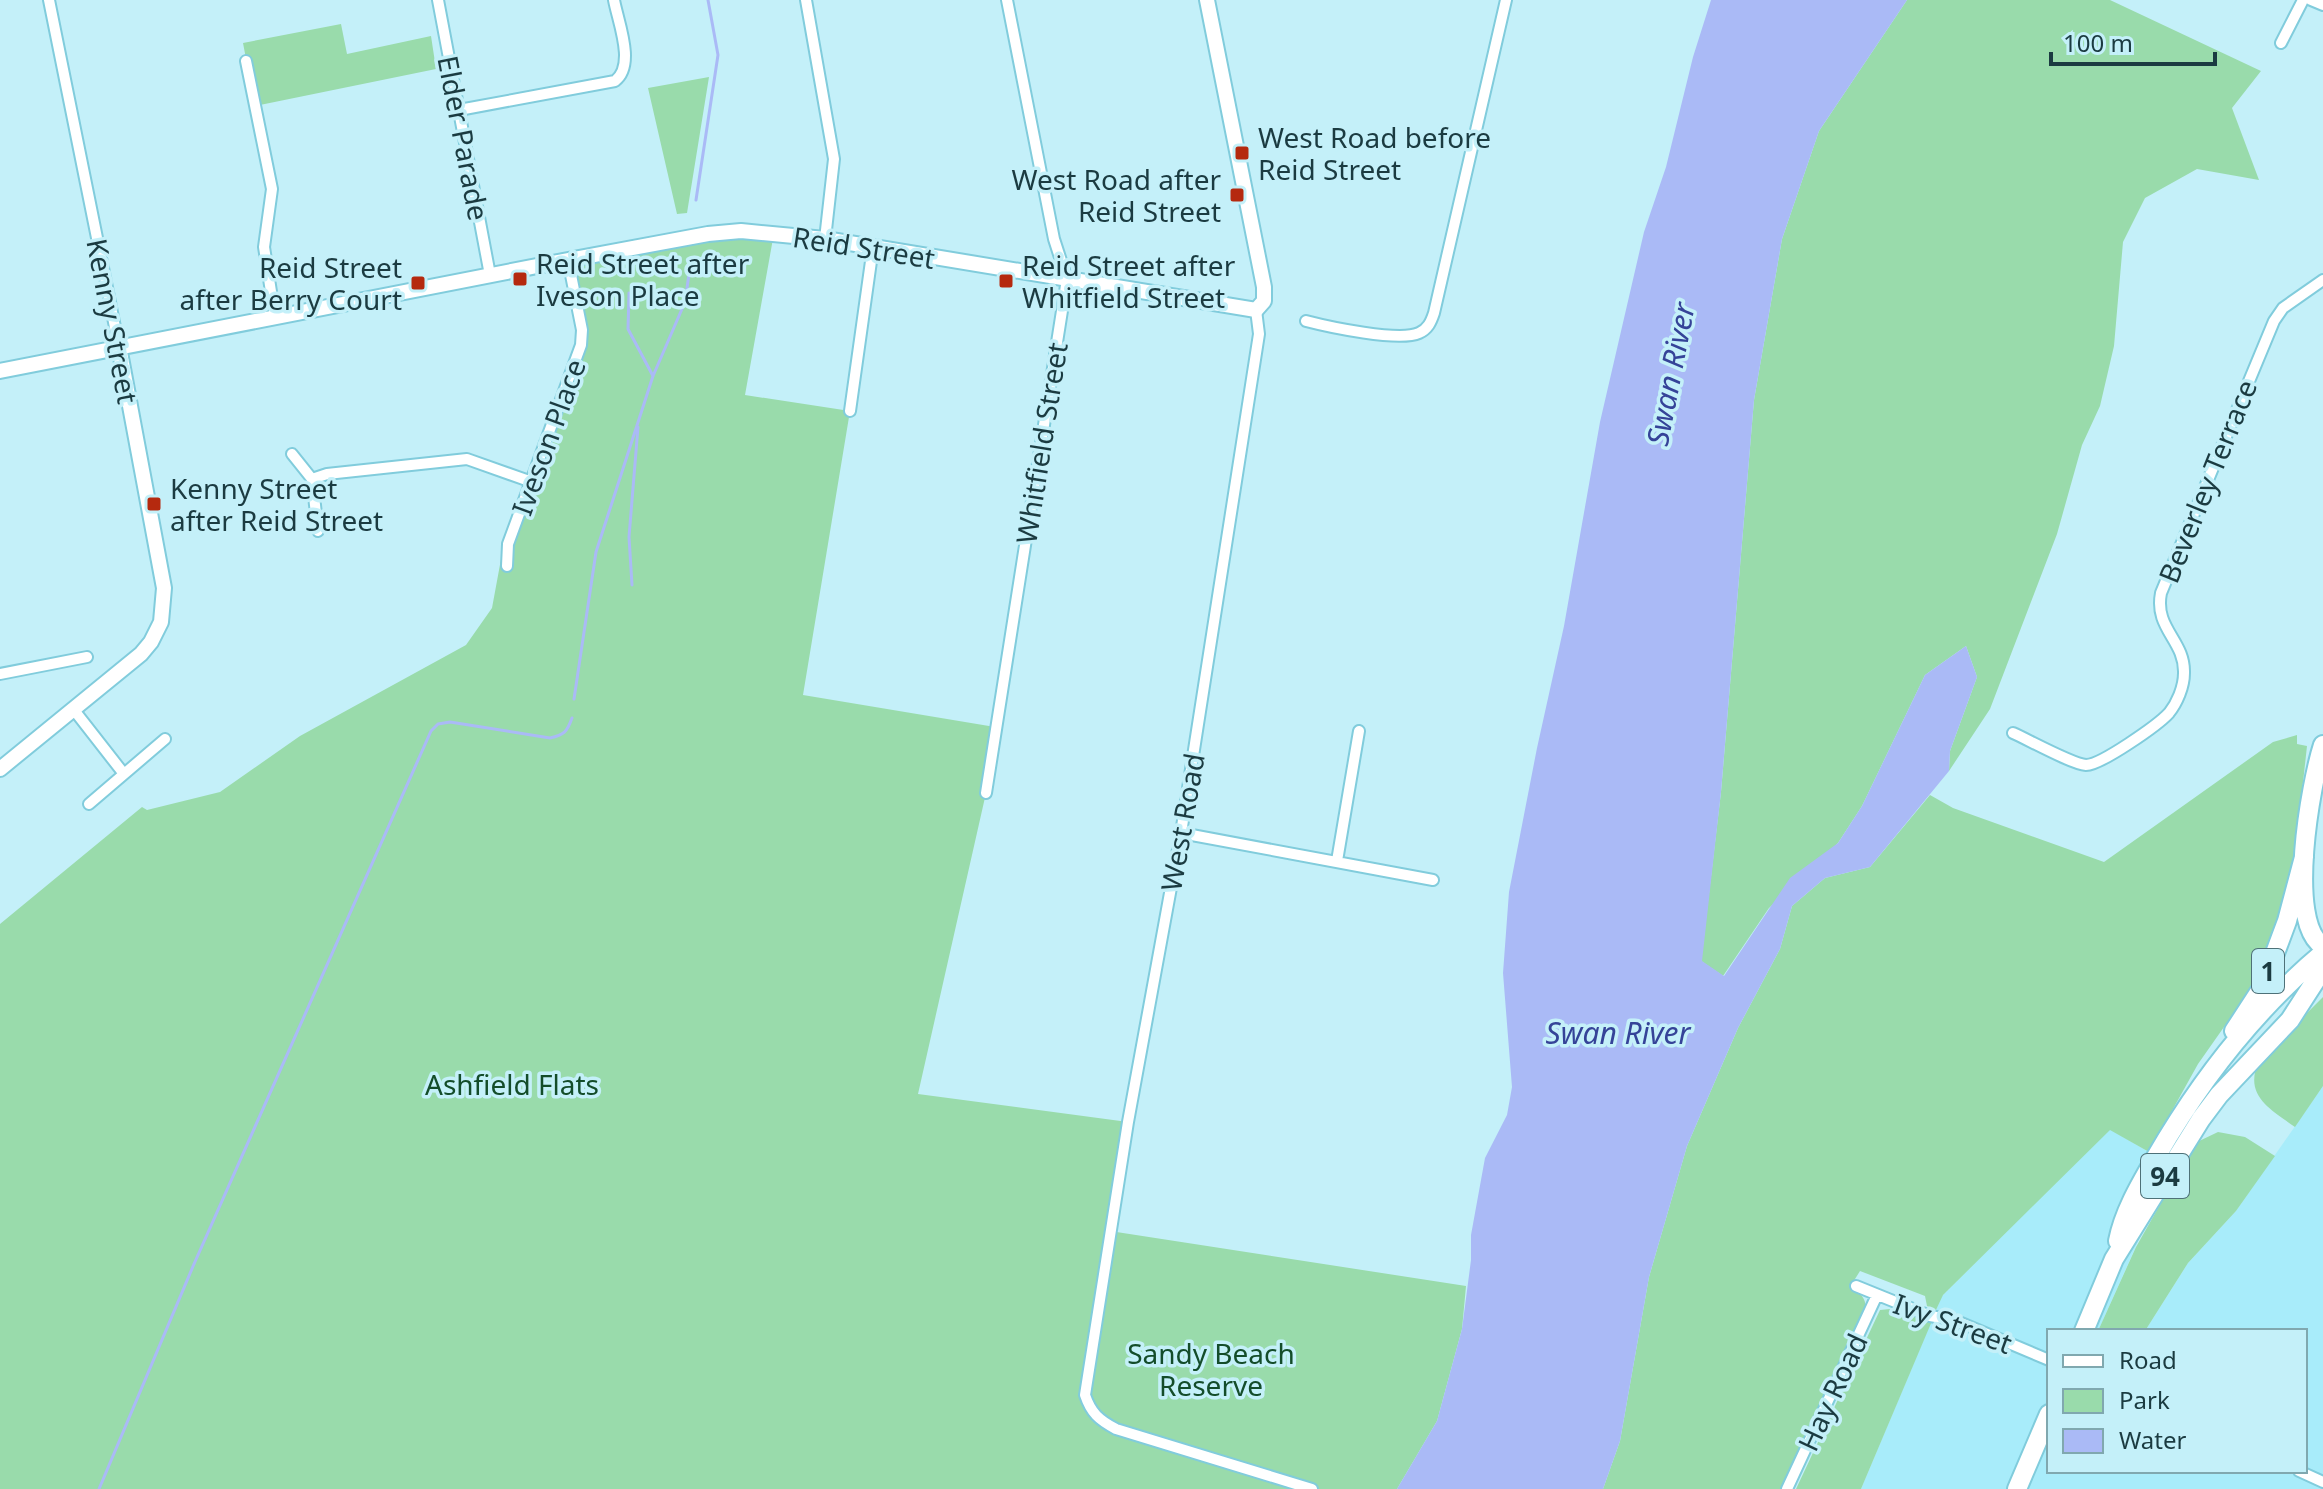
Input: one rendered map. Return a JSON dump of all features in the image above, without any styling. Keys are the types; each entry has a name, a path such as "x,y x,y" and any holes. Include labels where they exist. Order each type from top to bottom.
{"highway":[{"name":"1","path":"2208,1075 2262,988 2287,921 2304,857 2313,775 2323,745"},
{"path":"2304,857 2305,913 2309,931 2315,941 2323,946"},
{"name":"94","path":"2114,1259 2121,1224 2188,1103 2208,1075 2270,1004 2323,953"},
{"name":"1","path":"2290,1020 2323,969"},
{"name":"94","path":"2085,1329 2114,1259 2201,1119 2219,1095 2290,1020 2323,991"},
{"path":"2017,1489 2047,1419"}],"street":[{"name":"Kenny Street","path":"49,0 164,588 163,613 151,642 129,666 74,710"},
{"name":"Elder Parade","path":"438,0 490,275"},
{"path":"459,110 615,81 626,61 614,0"},
{"path":"806,0 834,159 825,239"},
{"name":"Whitfield Street","path":"986,793 1067,279 1054,239 1007,0"},
{"name":"West Road","path":"1207,0 1264,287 1264,301 1256,310 1259,334 1181,833 1128,1122 1085,1395 1089,1408 1099,1420 1116,1429 1312,1489"},
{"path":"1306,321 1405,336 1423,331 1429,325 1438,298 1506,0"},
{"path":"2281,43 2303,0"},
{"path":"2311,0 2323,5"},
{"path":"246,61 272,189 264,247 275,317"},
{"name":"Reid Street","path":"0,371 724,232 761,232 825,239 1256,310"},
{"path":"850,411 873,247"},
{"name":"Iveson Place","path":"507,566 508,544 583,337 568,260"},
{"name":"Beverley Terrace","path":"2013,733 2084,765 2101,763 2167,716 2178,700 2185,675 2183,660 2163,626 2158,609 2161,593 2274,321 2283,308 2323,280"},
{"path":"292,454 312,479 318,531"},
{"path":"312,479 327,474 467,459 532,482"},
{"path":"0,674 87,657"},
{"path":"0,769 74,710 124,774"},
{"path":"1337,861 1359,731"},
{"path":"89,804 165,739"},
{"path":"1181,833 1433,880"},
{"name":"Ivy Street","path":"1856,1286 1930,1316 1954,1320 2047,1359"},
{"name":"Hay Road","path":"1787,1489 1877,1295"},
{"path":"2303,1473 2323,1482"}],"shaded area":[{"path":"2323,1086 2323,1489 1861,1489 1942,1296 2110,1129 2172,1166 2099,1329 2047,1329 2047,1473 2307,1473 2307,1329 2146,1329 2188,1263 2236,1211"}],"green space":[{"path":"1907,0 2110,0 2261,71 2232,108 2259,180 2197,169 2145,198 2123,242 2114,346 2100,406 2082,445 2057,534 1990,709 1949,771 1950,751 1977,677 1966,646 1925,675 1862,806 1838,843 1769,908 1723,976 1701,961 1721,792 1754,400 1782,239 1819,131"},
{"path":"341,24 347,54 431,36 436,69 255,106 243,43"},
{"path":"709,77 687,213 677,214 648,88"},
{"name":"Ashfield Flats","path":"774,233 745,395 850,411 803,695 995,727 986,793 918,1094 1128,1122 1110,1231 1466,1286 1462,1329 1437,1421 1397,1489 0,1489 0,924 142,807 147,810 220,792 300,736 466,645 492,608 504,543 577,354 579,330 564,261 708,234"},
{"path":"2297,735 2297,744 2307,746 2294,864 2280,924 2257,980 2198,1064 2149,1152 2110,1130 1943,1295 1936,1310 1927,1306 1925,1296 1860,1271 1850,1287 1864,1298 1865,1315 1781,1489 1603,1489 1620,1441 1649,1277 1687,1146 1738,1028 1780,949 1792,906 1825,878 1870,867 1930,795 1953,808 2104,862 2273,742"},
{"path":"2323,997 2323,1086 2295,1127 2262,1100 2254,1083 2255,1073 2259,1061"},
{"path":"2218,1132 2245,1137 2275,1156 2236,1211 2188,1263 2146,1329 2099,1329 2136,1247 2195,1143"},
{"path":"1900,1308 1932,1321 1861,1489 1796,1489 1880,1310"}],"water":[{"name":"Swan River","path":"1711,0 1907,0 1819,131 1782,239 1754,400 1721,792 1702,961 1724,976 1790,878 1838,843 1862,806 1925,675 1966,646 1977,677 1950,751 1949,771 1870,867 1825,878 1792,906 1780,949 1738,1028 1687,1146 1649,1277 1620,1441 1603,1489 1397,1489 1437,1421 1462,1329 1471,1235 1485,1158 1507,1115 1512,1087 1503,973 1509,892 1564,626 1600,422 1644,232 1666,167 1693,57"}],"waterway":[{"path":"696,200 718,55 708,0"},
{"path":"574,699 596,552 653,376 685,302 690,267"},
{"path":"629,293 628,329 653,376"},
{"path":"632,585 629,537 638,427"},
{"path":"99,1489 194,1264 431,731 438,724 450,722 550,738 564,732 572,718"}],"place":[{"name":"West Road before Reid Street","path":"1242,153"},
{"name":"West Road after Reid Street","path":"1237,195"},
{"name":"Reid Street after Iveson Place","path":"520,279"},
{"name":"Reid Street after Whitfield Street","path":"1006,281"},
{"name":"Reid Street after Berry Court","path":"418,283"},
{"name":"Kenny Street after Reid Street","path":"154,504"}],"park label":[{"name":"Sandy Beach Reserve","path":"1211,1369"}]}
